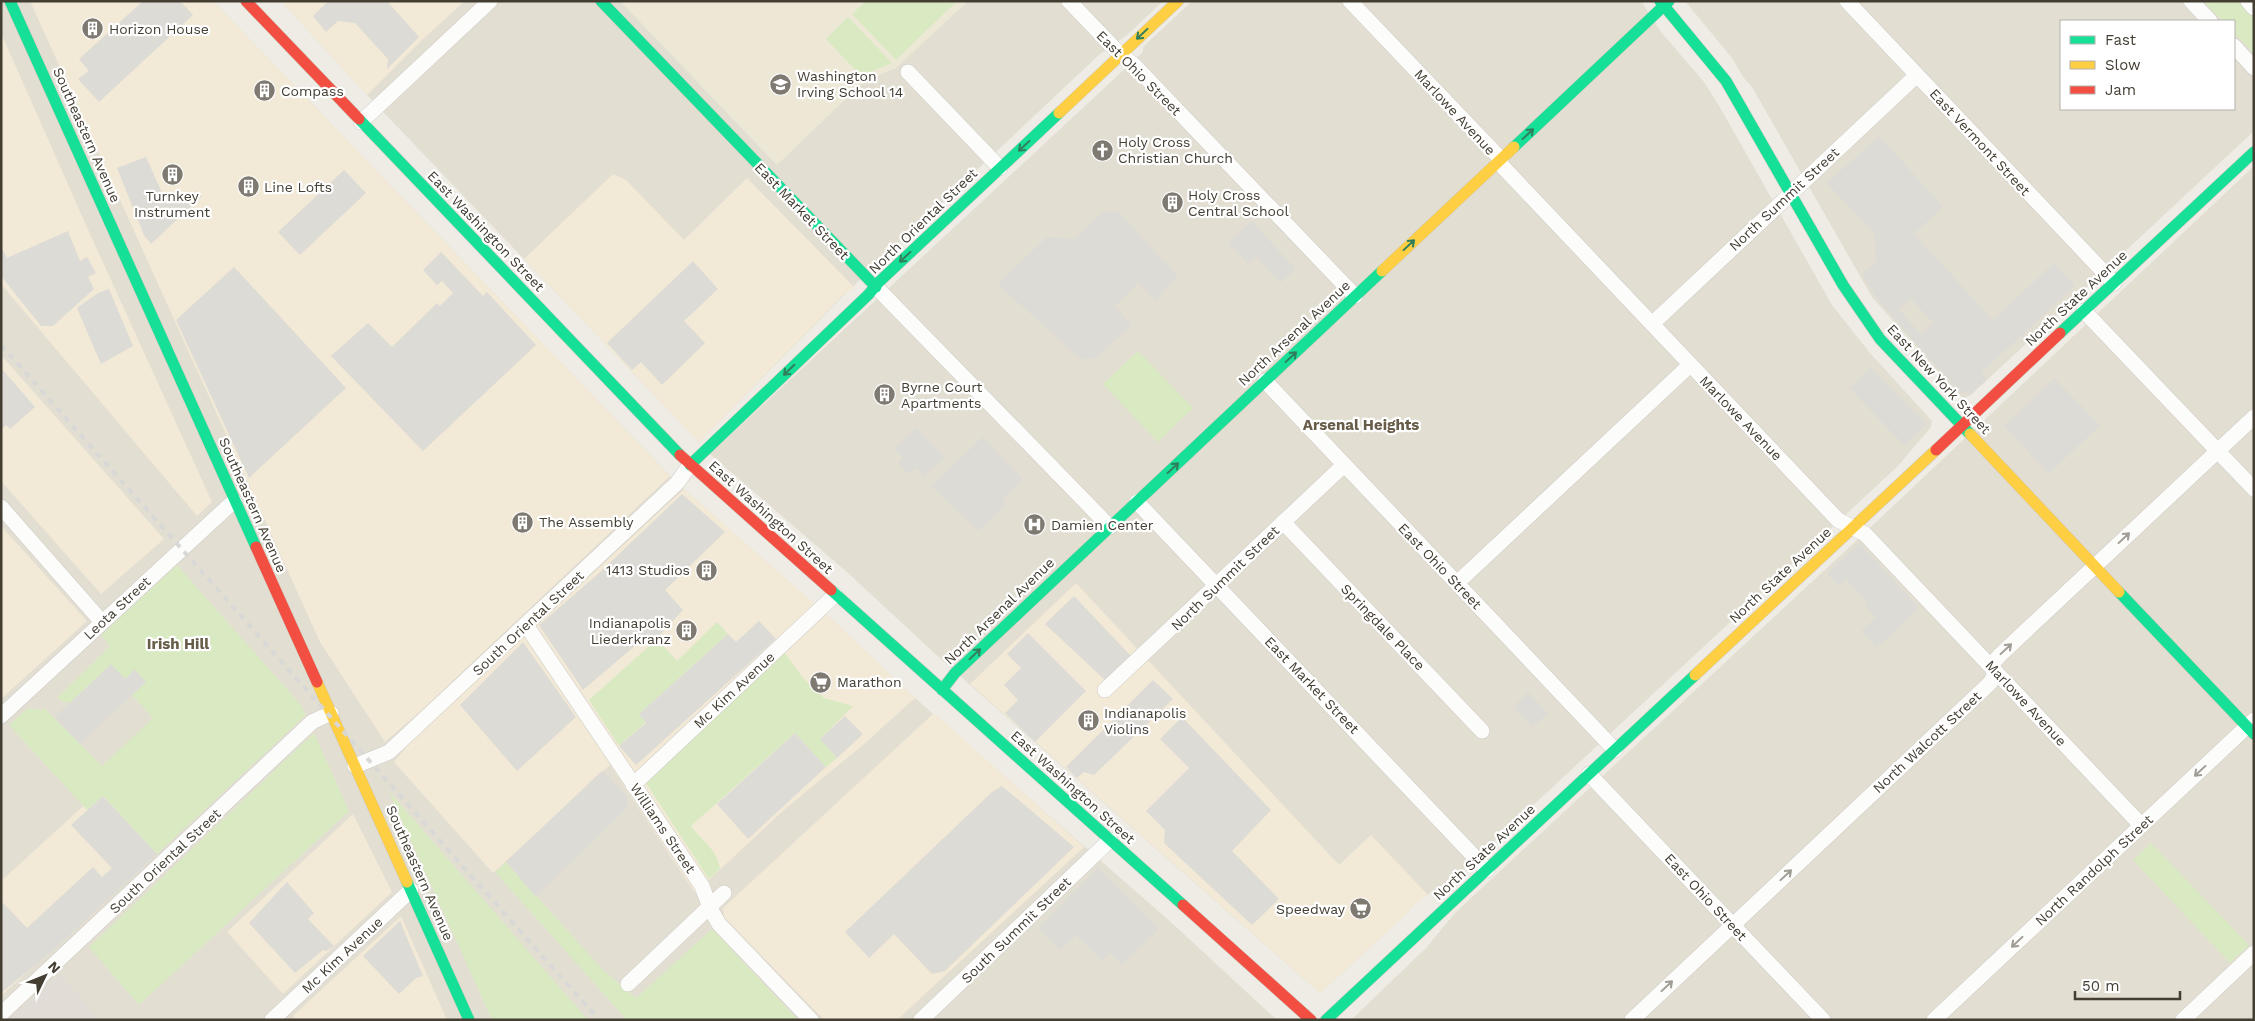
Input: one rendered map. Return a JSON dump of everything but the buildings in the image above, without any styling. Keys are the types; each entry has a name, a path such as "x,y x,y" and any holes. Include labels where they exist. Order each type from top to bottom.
{"main road":[{"name":"Southeastern Avenue","path":"10,1 469,1020"},
{"name":"East Washington Street","path":"246,1 690,465 1311,1020"},
{"name":"East Market Street","path":"601,1 876,287"},
{"name":"North Oriental Street","path":"690,465 1000,168 1178,1"},
{"name":"North Arsenal Avenue","path":"942,690 956,672 1664,3"},
{"name":"East New York Street","path":"1664,3 1726,82 1831,265 1867,322 1894,356 2251,727"},
{"name":"North State Avenue","path":"1326,1020 2254,152"}],"street":[{"path":"361,122 490,1"},
{"name":"East Ohio Street","path":"1069,1 1135,66 1355,296"},
{"name":"Marlowe Avenue","path":"1350,1 1497,155 1503,167 1838,520 1866,534 2141,825"},
{"name":"East Vermont Street","path":"1847,1 2114,283"},
{"path":"2191,1 2209,20"},
{"path":"2248,1 2254,8"},
{"path":"2235,47 2254,68"},
{"path":"908,72 1000,168"},
{"name":"North Summit Street","path":"1652,324 1916,75"},
{"name":"East Market Street","path":"876,287 1110,528"},
{"path":"2084,311 2254,489"},
{"path":"1457,583 1690,365"},
{"name":"East Ohio Street","path":"1265,381 1615,750"},
{"name":"North Walcott Street","path":"1632,1020 1990,683 1994,676 1994,661 2254,417"},
{"name":"South Oriental Street","path":"355,766 389,752 677,483 690,465"},
{"name":"North Summit Street","path":"1105,690 1218,586 1344,465"},
{"name":"Leota Street","path":"1,716 234,501"},
{"name":"East Market Street","path":"1137,502 1487,870"},
{"path":"1,507 102,622"},
{"name":"Springdale Place","path":"1283,522 1482,731"},
{"name":"Mc Kim Avenue","path":"634,784 835,595"},
{"name":"Williams Street","path":"526,625 702,886 719,924 811,1020"},
{"name":"South Oriental Street","path":"1,1014 312,722 331,713"},
{"name":"North Randolph Street","path":"1934,1020 2141,825 2251,727"},
{"name":"East Ohio Street","path":"1590,774 1823,1020"},
{"name":"South Summit Street","path":"921,1020 1110,840"},
{"name":"Mc Kim Avenue","path":"272,1020 411,890"},
{"path":"628,984 724,893"},
{"path":"2183,1020 2254,953"}],"shaded area":[{"name":"Irish Hill","path":"1,1 213,1 677,483 837,624 915,698 1173,924 1277,1020 1,1020"},
{"path":"30,1 213,1 670,476 422,710 385,742 320,642"},
{"path":"143,1 180,1 193,15 99,102 78,79 89,71 79,59"},
{"path":"281,1 1163,1 1126,36 1100,54 845,294 699,442 367,95"},
{"path":"281,1 465,1 425,37 367,95"},
{"path":"328,1 387,1 419,37 387,69 388,59 355,23 338,21 326,32 313,16"},
{"name":"Washington Irving School 14","path":"620,1 968,1 896,68 859,86 777,165"},
{"name":"Arsenal Heights","path":"1192,1 1641,1 1661,32 1704,82 1718,104 1832,305 1870,353 1932,421 1931,427 1898,466 1483,852 1456,876 1417,902 1320,993 944,662 848,573 710,454 1143,52 1143,47"},
{"path":"1685,1 2254,1 2254,131 1971,395 1964,398 1957,393 1872,297 1752,87 1743,77 1732,58"},
{"path":"1,33 212,502 197,516 1,284"},
{"path":"1879,136 1943,206 1914,234 1993,320 2054,263 2075,286 1981,373 1987,379 1970,394 1967,392 1960,393 1877,299 1862,274 1876,261 1874,233 1827,183","holes":["1911,299 1933,322 1921,334 1899,310"]},
{"path":"146,157 167,204 197,191 202,196 151,244 144,235 117,168"},
{"path":"2254,166 2254,1020 1351,1020 1426,948 1455,913 1857,540"},
{"path":"344,170 366,193 300,255 278,232"},
{"path":"613,174 626,180 684,240 747,178 855,288 844,294 699,442 524,259"},
{"path":"1104,211 1119,212 1178,276 1155,301 1138,283 1115,306 1132,325 1096,358 1080,359 998,284 1047,237 1075,239"},
{"path":"1251,221 1296,269 1280,283 1256,257 1248,264 1228,243"},
{"path":"68,231 80,261 87,257 96,273 88,277 94,289 53,326 41,326 1,276 1,247 7,258"},
{"path":"441,252 483,296 487,292 536,345 423,451 331,356 368,323 392,347 437,303 440,306 453,293 442,281 437,285 423,270"},
{"path":"693,261 718,289 684,321 705,343 662,385 641,362 632,370 607,343"},
{"path":"234,267 346,388 249,478 176,320"},
{"path":"109,289 133,346 101,364 77,308 98,293"},
{"path":"1,355 164,539 101,594 1,481"},
{"path":"1871,367 1927,424 1904,445 1849,388"},
{"path":"1,368 35,407 10,429 6,425 1,430"},
{"path":"2054,378 2100,425 2049,474 2004,426"},
{"path":"916,428 945,457 925,476 916,468 909,474 898,463 902,458 894,448"},
{"path":"983,437 1023,479 1003,499 1007,504 978,531 931,486"},
{"path":"684,489 837,624 915,698 863,745 785,809 695,893 610,765 493,873 394,762 411,741"},
{"path":"682,494 725,532 665,590 683,610 649,647 643,639 583,690 539,625 597,575"},
{"path":"1,526 87,621 1,699"},
{"path":"1859,543 1919,607 1877,648 1861,631 1876,617 1865,606 1868,603 1846,580 1839,586 1827,573"},
{"path":"1076,583 1339,865 1371,835 1428,895 1417,902 1320,993 970,684"},
{"path":"1074,596 1131,656 1105,680 1045,624"},
{"path":"759,621 776,639 636,765 619,746 646,723 639,714 728,634 736,642"},
{"path":"1028,633 1086,691 1035,742 1005,713 1018,700 1004,685 1021,668 1007,654"},
{"path":"523,642 576,717 517,771 460,705"},
{"path":"111,664 125,679 135,669 146,682 80,744 55,717"},
{"path":"1153,680 1173,699 1094,775 1084,772 1077,778 1066,767"},
{"path":"1528,692 1548,713 1533,727 1513,707"},
{"path":"934,713 1084,847 897,1020 824,1020 724,917 723,908"},
{"path":"845,716 863,734 837,758 820,739"},
{"path":"1182,717 1271,810 1232,851 1279,899 1252,925 1164,843 1165,830 1146,811 1189,768 1160,739"},
{"path":"795,733 826,767 748,839 717,804"},
{"path":"603,770 627,797 627,808 536,897 506,862"},
{"path":"1002,786 1074,847 945,971 932,974 894,934 869,958 845,932 992,792"},
{"path":"103,788 162,849 1,996 1,881"},
{"path":"103,796 157,854 50,953 1,993 1,901 27,928 93,867 102,877 112,868 71,825"},
{"path":"353,814 392,892 283,994 227,932"},
{"path":"1098,868 1159,929 1122,965 1110,953 1102,961 1076,935 1060,951 1038,928"},
{"path":"287,882 314,913 308,919 334,946 326,951 323,950 295,973 249,923"},
{"path":"401,916 447,1020 296,1020 293,1016"},
{"path":"400,921 423,976 416,978 399,994 363,956"},
{"path":"59,973 100,1020 7,1020"}],"green space":[{"path":"866,1 957,1 896,60 852,14"},
{"path":"2203,1 2238,1 2254,17 2254,54 2235,34 2235,20 2222,20"},
{"path":"848,17 892,63 861,76 826,39"},
{"path":"1138,351 1193,408 1158,442 1103,384"},
{"path":"177,565 301,705 306,715 157,854 103,796 87,810 9,725 28,708 42,710 44,708 102,766 153,718 132,695 146,682 125,679 111,665 71,702 63,702 57,698 110,646 101,635"},
{"path":"717,622 728,634 639,714 646,722 619,746 589,700 657,639 677,661"},
{"path":"784,652 804,679 824,698 853,706 820,739 837,758 826,767 795,733 691,826 713,851 719,862 720,869 709,879 646,783"},
{"path":"314,733 349,811 139,1005 89,947"},
{"path":"388,790 588,1020 492,1020"},
{"path":"2151,843 2249,945 2230,963 2133,860"},
{"path":"506,862 602,969 636,998 712,929 798,1020 627,1020 495,872"}],"railway":[{"path":"1,345 599,1020"}],"traffic: fast":[{"path":"10,1 256,547"},
{"path":"601,1 876,287"},
{"path":"1660,1 1726,81 1843,285 1880,339 1970,434"},
{"path":"1514,147 1669,1"},
{"path":"690,465 868,295 880,281 1059,113"},
{"path":"359,119 680,455"},
{"path":"2060,333 2254,152"},
{"path":"942,690 955,673 1382,271"},
{"path":"831,590 1183,905"},
{"path":"2119,592 2254,734"},
{"path":"1326,1020 1695,675"},
{"path":"407,882 469,1020"}],"traffic: slow":[{"path":"1059,113 1178,1"},
{"path":"1382,271 1514,147"},
{"path":"1970,434 2119,592"},
{"path":"1695,675 1936,450"},
{"path":"317,682 407,882"}],"traffic: jam":[{"path":"246,1 359,119"},
{"path":"1936,450 2060,333"},
{"path":"680,455 831,590"},
{"path":"256,547 317,682"},
{"path":"1183,905 1311,1020"}],"place":[{"name":"Horizon House","path":"93,29"},
{"name":"Washington Irving School 14","path":"781,84"},
{"name":"Compass","path":"265,91"},
{"name":"Holy Cross Christian Church","path":"1102,150"},
{"name":"Turnkey Instrument","path":"172,174"},
{"name":"Line Lofts","path":"248,187"},
{"name":"Holy Cross Central School","path":"1172,203"},
{"name":"Byrne Court Apartments","path":"885,395"},
{"name":"The Assembly","path":"523,522"},
{"name":"Damien Center","path":"1035,525"},
{"name":"1413 Studios","path":"706,570"},
{"name":"Indianapolis Liederkranz","path":"687,631"},
{"name":"Marathon","path":"821,682"},
{"name":"Indianapolis Violins","path":"1088,721"},
{"name":"Speedway","path":"1361,909"}],"district":[{"name":"Arsenal Heights","path":"1361,425"},
{"name":"Irish Hill","path":"178,644"}]}
